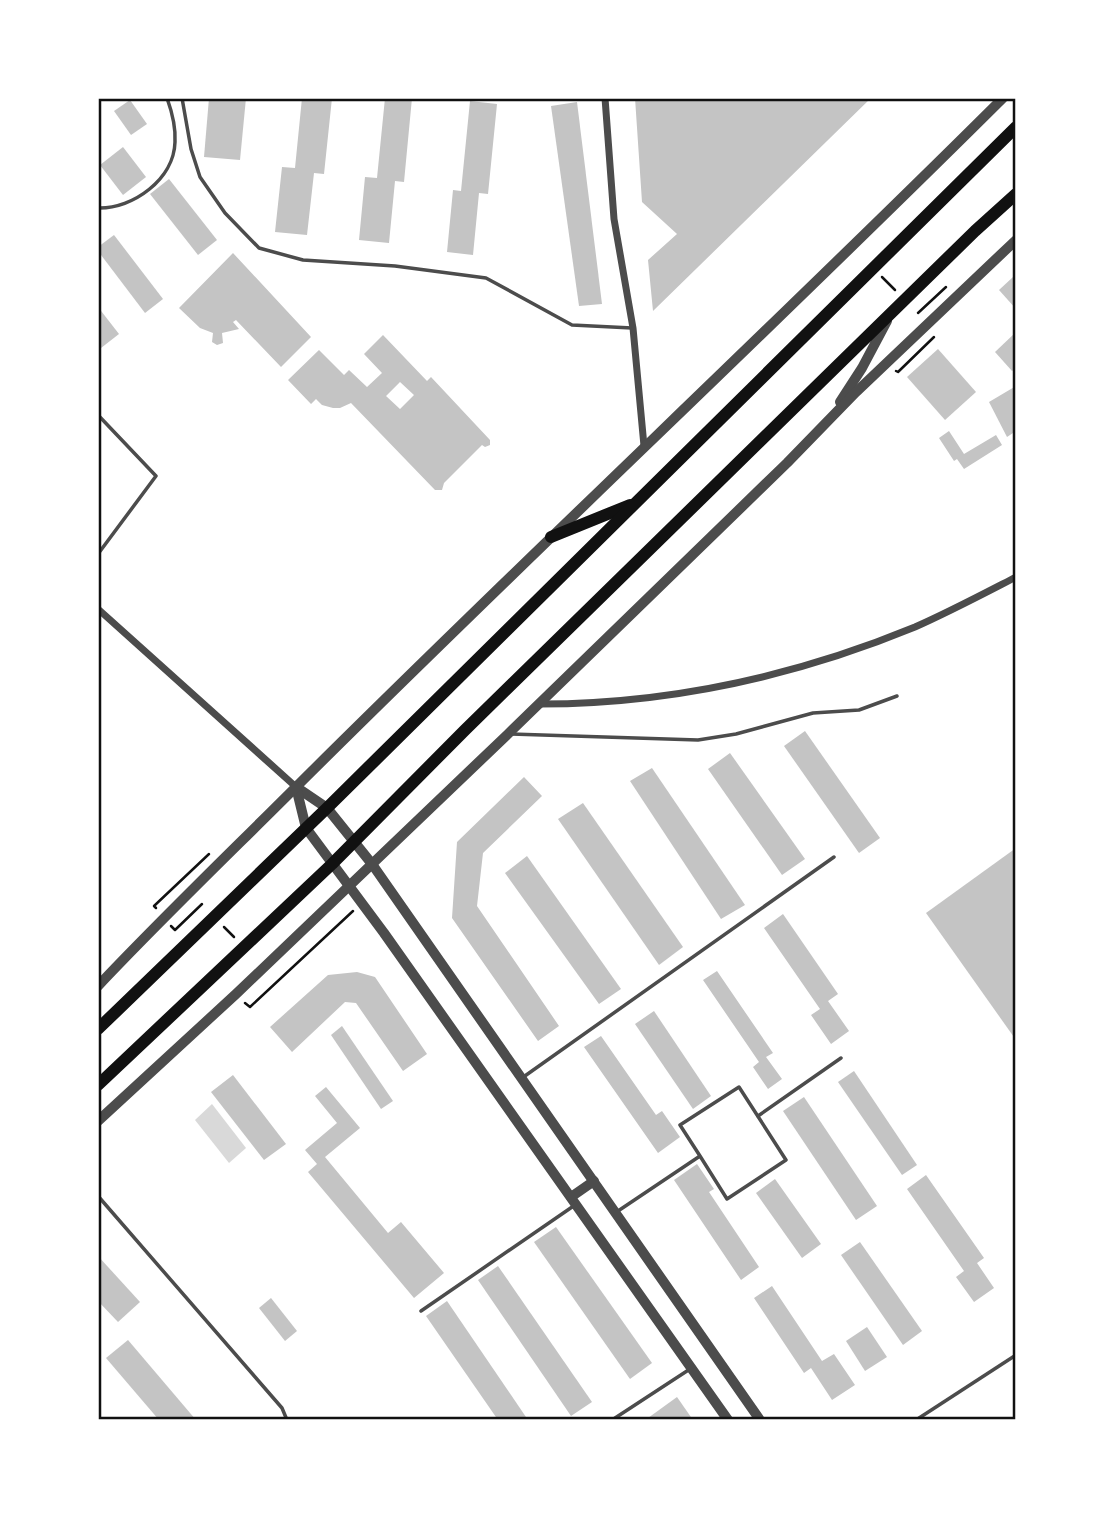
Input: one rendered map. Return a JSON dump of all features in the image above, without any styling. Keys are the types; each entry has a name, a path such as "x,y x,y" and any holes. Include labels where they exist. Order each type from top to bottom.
{"highway":[{"path":"98,1029 327,808 1016,127"},
{"path":"98,1085 332,864 465,730 1016,194"},
{"path":"551,537 636,502"}],"street":[{"path":"605,98 614,219 633,328 644,446"},
{"path":"98,986 163,917 1003,98"},
{"path":"98,1121 508,734 864,384 1016,240"},
{"path":"816,433 862,368 890,316"},
{"path":"539,704 585,704 652,696 730,685 794,670 916,626 1016,577"},
{"path":"98,609 296,787 327,808 355,841 760,1420"},
{"path":"296,787 306,828 728,1420"},
{"path":"574,1201 594,1181"}],"lane":[{"path":"98,208 128,203 147,191 167,169 176,145 174,118 167,98"},
{"path":"181,98 191,149 200,177 225,213 259,248 303,260 395,266 486,278 572,326 633,328"},
{"path":"98,415 156,476 98,554"},
{"path":"508,734 698,740 736,734 813,713 859,710 897,696"},
{"path":"522,1078 834,856"},
{"path":"758,1116 841,1058"},
{"path":"739,1087 786,1160 727,1199 700,1156 680,1125 739,1087"},
{"path":"617,1212 700,1156"},
{"path":"98,1196 282,1409 287,1420"},
{"path":"421,1311 574,1201"},
{"path":"916,1420 1016,1355"},
{"path":"612,1420 692,1367"}],"path":[{"path":"882,277 900,295"},
{"path":"924,320 918,313 946,288"},
{"path":"898,372 937,333"},
{"path":"154,906 215,848"},
{"path":"180,882 187,889"},
{"path":"175,930 202,904 195,897"},
{"path":"250,1007 362,904"},
{"path":"219,922 236,940"}],"shaded area":[{"path":"212,1104 246,1148 229,1163 195,1120"}],"building":[{"path":"209,98 246,98 240,160 204,157"},
{"path":"302,98 332,98 324,174 314,173 307,235 275,232 282,167 295,168"},
{"path":"385,98 412,98 404,182 395,181 389,243 359,240 365,177 377,178"},
{"path":"635,98 871,98 653,311 648,260 677,234 642,202"},
{"path":"130,100 147,124 131,135 114,111"},
{"path":"470,101 497,104 488,194 479,193 473,255 447,252 453,190 461,191"},
{"path":"577,102 602,304 579,306 551,106"},
{"path":"123,147 146,177 123,195 100,165"},
{"path":"169,179 217,240 198,255 150,194"},
{"path":"114,235 163,299 145,313 98,251 98,247"},
{"path":"233,253 311,337 281,367 236,320 233,322 239,329 222,333 223,343 217,345 212,342 213,333 200,328 179,308"},
{"path":"1013,277 1016,280 1016,309 999,290"},
{"path":"98,307 119,334 101,348 98,344"},
{"path":"1016,332 1016,368 1012,371 995,352"},
{"path":"383,335 427,381 431,377 490,440 490,445 482,445 444,483 442,490 435,490 351,403 333,408 322,405 316,399 311,404 288,380 319,350 344,375 349,370 367,387 382,373 364,354","holes":["400,382 414,395 400,409 386,396"]},
{"path":"938,349 976,392 945,420 907,377"},
{"path":"1016,386 1016,431 1007,437 989,402"},
{"path":"949,431 964,454 996,435 1002,445 964,469 957,459 954,461 939,438"},
{"path":"805,731 880,838 859,853 784,746"},
{"path":"730,753 805,859 782,875 708,769"},
{"path":"652,768 745,905 721,919 630,781"},
{"path":"524,777 542,796 483,853 477,906 559,1026 538,1041 452,918 457,842"},
{"path":"583,803 683,947 659,965 558,819"},
{"path":"1016,848 1016,1040 926,913"},
{"path":"527,856 621,989 599,1004 505,873"},
{"path":"783,914 838,994 828,1001 849,1031 831,1044 811,1015 820,1009 764,928"},
{"path":"717,971 773,1053 766,1057 782,1079 768,1089 753,1067 759,1062 703,980"},
{"path":"357,972 375,977 427,1054 403,1071 356,1003 345,1002 292,1052 270,1027 328,975"},
{"path":"654,1011 711,1096 693,1109 635,1024"},
{"path":"342,1026 393,1101 381,1109 331,1035"},
{"path":"601,1036 656,1115 662,1111 680,1137 658,1153 584,1047"},
{"path":"854,1071 917,1165 902,1175 838,1082"},
{"path":"233,1075 286,1144 264,1160 211,1092"},
{"path":"326,1087 360,1128 325,1157 388,1233 401,1222 444,1273 414,1298 308,1172 317,1164 305,1150 337,1123 315,1096"},
{"path":"804,1097 877,1206 856,1220 783,1111"},
{"path":"697,1164 714,1189 709,1192 759,1267 741,1280 674,1180"},
{"path":"926,1175 984,1258 977,1263 994,1288 974,1302 956,1277 964,1271 907,1189"},
{"path":"775,1179 821,1244 802,1258 756,1193"},
{"path":"556,1227 652,1363 630,1379 534,1242"},
{"path":"860,1242 922,1331 903,1345 841,1255"},
{"path":"98,1256 140,1302 118,1322 98,1301"},
{"path":"498,1266 592,1402 571,1416 478,1280"},
{"path":"772,1286 822,1361 834,1354 855,1385 832,1400 811,1368 804,1373 754,1298"},
{"path":"271,1298 297,1331 285,1341 259,1308"},
{"path":"447,1301 528,1420 498,1420 426,1316"},
{"path":"867,1327 887,1357 865,1371 846,1341"},
{"path":"128,1340 196,1420 159,1420 106,1358"},
{"path":"677,1397 693,1420 648,1418"}]}
